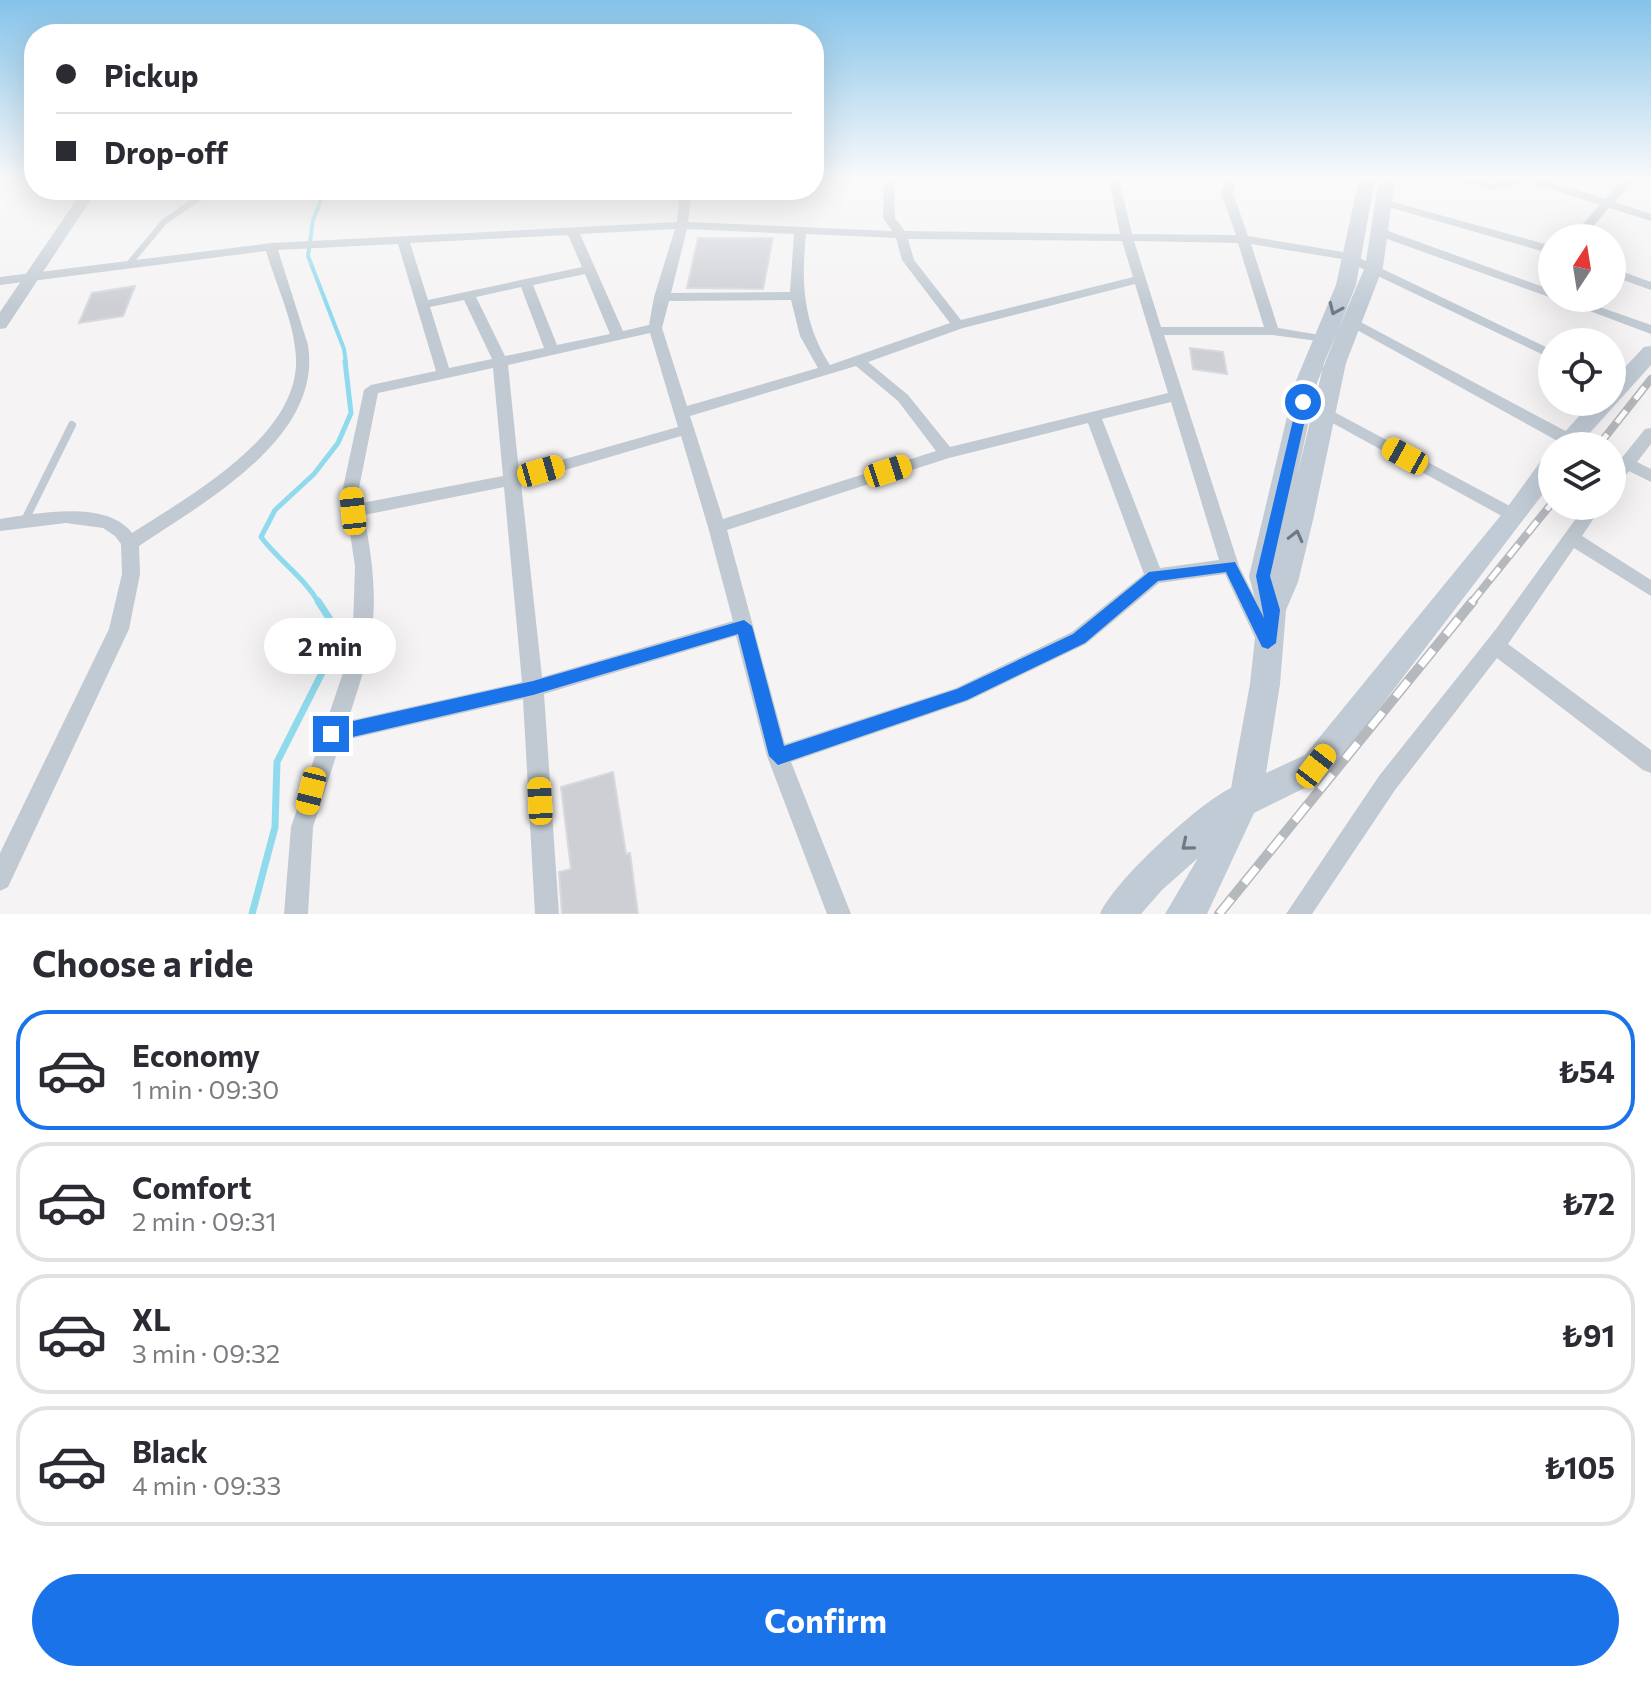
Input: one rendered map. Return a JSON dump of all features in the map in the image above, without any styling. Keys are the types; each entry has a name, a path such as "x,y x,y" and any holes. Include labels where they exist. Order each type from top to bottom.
{"main road":[{"path":"1183,914 1198,897 1245,798 1265,684 1272,610 1284,582 1300,520 1335,363 1353,322 1364,263 1365,222"},
{"path":"1272,610 1263,576 1306,383 1321,339 1380,232 1381,222"},
{"path":"1626,378 1651,352"},
{"path":"1577,432 1591,416"},
{"path":"1118,914 1149,877 1245,798 1316,766 1538,484"}],"street":[{"path":"0,324 72,222"},
{"path":"682,222 655,328 717,527 778,756 839,914"},
{"path":"892,222 901,235 912,266 958,325"},
{"path":"1123,222 1230,566 1268,643"},
{"path":"1237,222 1272,331"},
{"path":"1452,222 1538,246"},
{"path":"0,281 311,242 682,225 901,235 1243,239 1326,251 1364,263 1538,348"},
{"path":"572,230 617,334"},
{"path":"800,230 794,296 807,339 827,371"},
{"path":"1380,232 1538,289"},
{"path":"403,239 444,374"},
{"path":"130,543 241,465 269,437 298,390 303,357 271,247"},
{"path":"423,305 588,269"},
{"path":"1626,277 1651,286"},
{"path":"353,511 511,480 958,325 1139,279"},
{"path":"526,283 551,349"},
{"path":"468,295 500,361 533,688 547,914"},
{"path":"661,297 794,296"},
{"path":"1601,312 1651,330"},
{"path":"1353,322 1548,432"},
{"path":"296,914 302,827 352,676 363,627 364,566 353,511 354,462 371,390 655,328"},
{"path":"1156,331 1272,331 1321,339"},
{"path":"858,361 903,398 946,453"},
{"path":"717,527 946,453 1176,396"},
{"path":"1323,411 1515,516"},
{"path":"1093,417 1154,576"},
{"path":"1651,433 1626,463 1651,476"},
{"path":"0,525 88,518 114,527 130,543 131,574 119,629 0,879"},
{"path":"1298,914 1387,783 1495,645 1584,520"},
{"path":"1572,538 1651,589"},
{"path":"778,756 961,695 1079,638 1154,576 1230,566"},
{"path":"331,734 533,688 744,626"},
{"path":"1495,645 1651,763"}],"lane":[{"path":"128,265 164,222"},
{"path":"24,522 72,425"}],"building":[{"path":"698,238 773,238 763,289 687,288"},
{"path":"135,286 123,316 79,323 92,293"},
{"path":"1190,348 1223,352 1227,374 1193,369"},
{"path":"613,772 626,854 630,853 638,914 562,914 559,872 571,869 561,787"}],"waterway":[{"path":"313,222 308,256 344,349 346,363"},
{"path":"319,603 261,537 275,510 314,474 338,443 351,413 345,361"},
{"path":"252,914 275,827 277,762 328,661 331,621 318,601"}],"railway":[{"path":"1609,432 1651,379"},
{"path":"1471,603 1538,520"},
{"path":"1219,914 1473,601"}],"route":[{"path":"331,734 533,688 744,626 778,756 961,695 1055,650 1079,638 1154,576 1230,566 1268,643 1272,610 1263,576 1303,402"}]}
